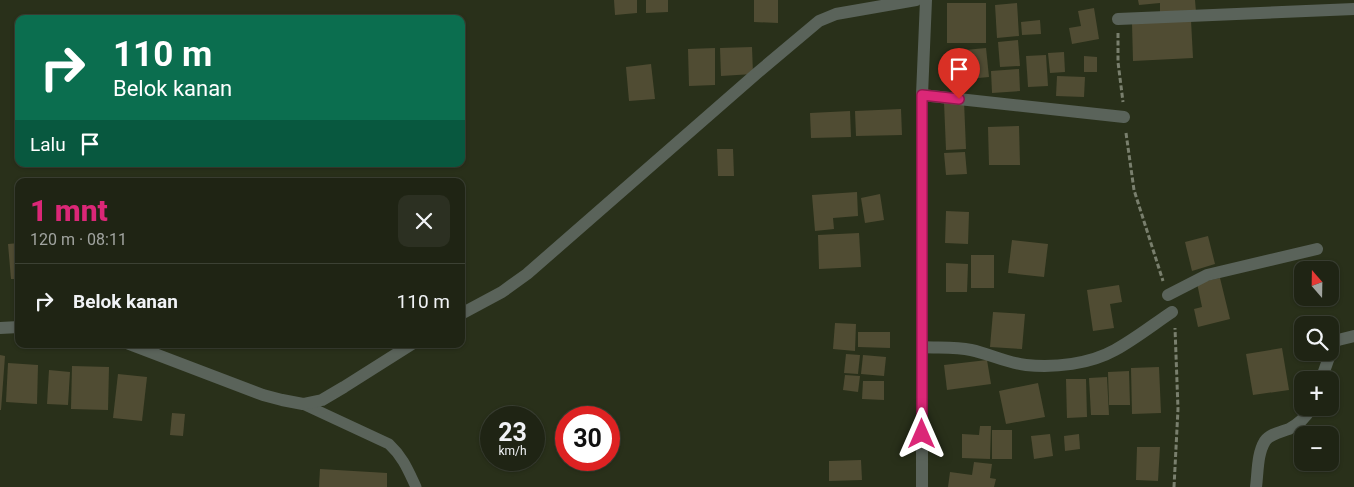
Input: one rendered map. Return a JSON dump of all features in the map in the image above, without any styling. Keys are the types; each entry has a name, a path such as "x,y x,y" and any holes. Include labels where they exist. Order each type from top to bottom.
{"street":[{"path":"465,312 502,292 527,274 819,21 836,14 916,0"},
{"path":"922,487 922,95 926,0"},
{"path":"1118,19 1354,9"},
{"path":"922,95 1124,117"},
{"path":"1168,295 1207,275 1317,249"},
{"path":"922,347 970,350 1026,365 1055,366 1098,357 1115,350 1172,312"},
{"path":"0,328 15,326"},
{"path":"1324,371 1334,343 1338,340 1354,336"},
{"path":"140,348 262,395 303,404 322,400 406,348"},
{"path":"1256,487 1259,459 1266,439 1296,424 1305,416"}],"lane":[{"path":"303,404 389,444 405,463 416,487"}],"path":[{"path":"1118,19 1118,62 1134,190 1168,295"},
{"path":"1172,312 1176,334 1178,409 1174,487"}],"building":[{"path":"614,0 637,0 637,13 615,15"},
{"path":"646,0 668,0 668,12 646,13"},
{"path":"754,0 778,0 778,23 754,22"},
{"path":"1138,0 1195,0 1196,12 1160,14 1160,3 1139,5"},
{"path":"947,3 986,3 986,43 947,43"},
{"path":"1017,3 1019,36 997,38 995,5"},
{"path":"1094,8 1099,39 1072,44 1069,28 1081,26 1078,11"},
{"path":"1040,20 1041,34 1022,35 1021,22"},
{"path":"1191,20 1193,58 1133,61 1132,23"},
{"path":"1018,40 1020,66 1000,67 998,42"},
{"path":"752,47 753,74 721,76 720,48"},
{"path":"715,48 715,85 689,86 688,49"},
{"path":"986,48 989,77 968,79 965,50"},
{"path":"1064,52 1065,72 1050,73 1048,53"},
{"path":"1046,55 1048,86 1028,87 1026,56"},
{"path":"1084,56 1097,57 1097,72 1084,72"},
{"path":"651,64 655,99 629,101 626,67"},
{"path":"1019,69 1020,91 992,93 991,71"},
{"path":"1057,76 1085,77 1084,97 1056,96"},
{"path":"964,101 966,149 946,150 944,102"},
{"path":"901,109 902,135 856,136 855,111"},
{"path":"850,111 851,137 811,138 810,113"},
{"path":"1019,126 1020,165 989,165 988,127"},
{"path":"717,149 733,149 734,176 718,176"},
{"path":"965,152 967,174 946,175 944,153"},
{"path":"857,192 858,216 833,218 834,229 815,231 812,195"},
{"path":"880,194 884,220 865,223 861,198"},
{"path":"946,211 969,212 968,244 945,243"},
{"path":"859,233 861,267 819,269 818,235"},
{"path":"1208,236 1215,264 1192,271 1185,242"},
{"path":"1012,240 1048,244 1044,277 1008,273"},
{"path":"15,243 15,279 11,279 8,244"},
{"path":"971,255 994,255 994,288 971,288"},
{"path":"946,263 968,264 967,292 946,292"},
{"path":"1220,278 1230,319 1198,327 1194,309 1202,307 1197,283"},
{"path":"1119,285 1122,302 1110,304 1114,328 1093,331 1087,290"},
{"path":"993,312 1025,314 1022,349 990,347"},
{"path":"835,323 856,324 855,351 833,349"},
{"path":"858,332 890,332 890,348 858,347"},
{"path":"1282,348 1289,390 1253,395 1246,354"},
{"path":"846,354 860,355 858,374 844,373"},
{"path":"0,355 5,356 1,410 0,410"},
{"path":"863,355 886,357 884,376 861,374"},
{"path":"987,360 991,384 947,390 944,365"},
{"path":"8,363 38,365 37,404 6,402"},
{"path":"72,366 109,367 108,410 71,409"},
{"path":"1159,367 1161,413 1132,414 1131,368"},
{"path":"49,370 70,372 68,405 47,404"},
{"path":"1129,371 1130,405 1109,405 1108,372"},
{"path":"118,374 147,377 142,421 113,418"},
{"path":"845,375 860,376 858,392 843,390"},
{"path":"1107,377 1109,415 1091,415 1089,378"},
{"path":"1066,379 1086,379 1087,417 1067,418"},
{"path":"863,381 884,381 884,400 862,399"},
{"path":"1038,383 1045,417 1006,424 999,391"},
{"path":"172,413 185,414 183,436 170,435"},
{"path":"980,426 991,426 990,459 962,458 962,434 979,435"},
{"path":"992,430 1012,430 1012,459 992,459"},
{"path":"1050,434 1053,456 1034,459 1031,436"},
{"path":"1079,434 1080,449 1065,451 1064,436"},
{"path":"1137,447 1160,447 1158,481 1136,480"},
{"path":"861,460 862,480 829,481 829,461"},
{"path":"974,462 992,464 990,478 996,479 994,487 948,487 950,472 972,475"},
{"path":"320,469 387,473 387,487 319,487"}],"route":[{"path":"922,434 922,95 959,99"}]}
